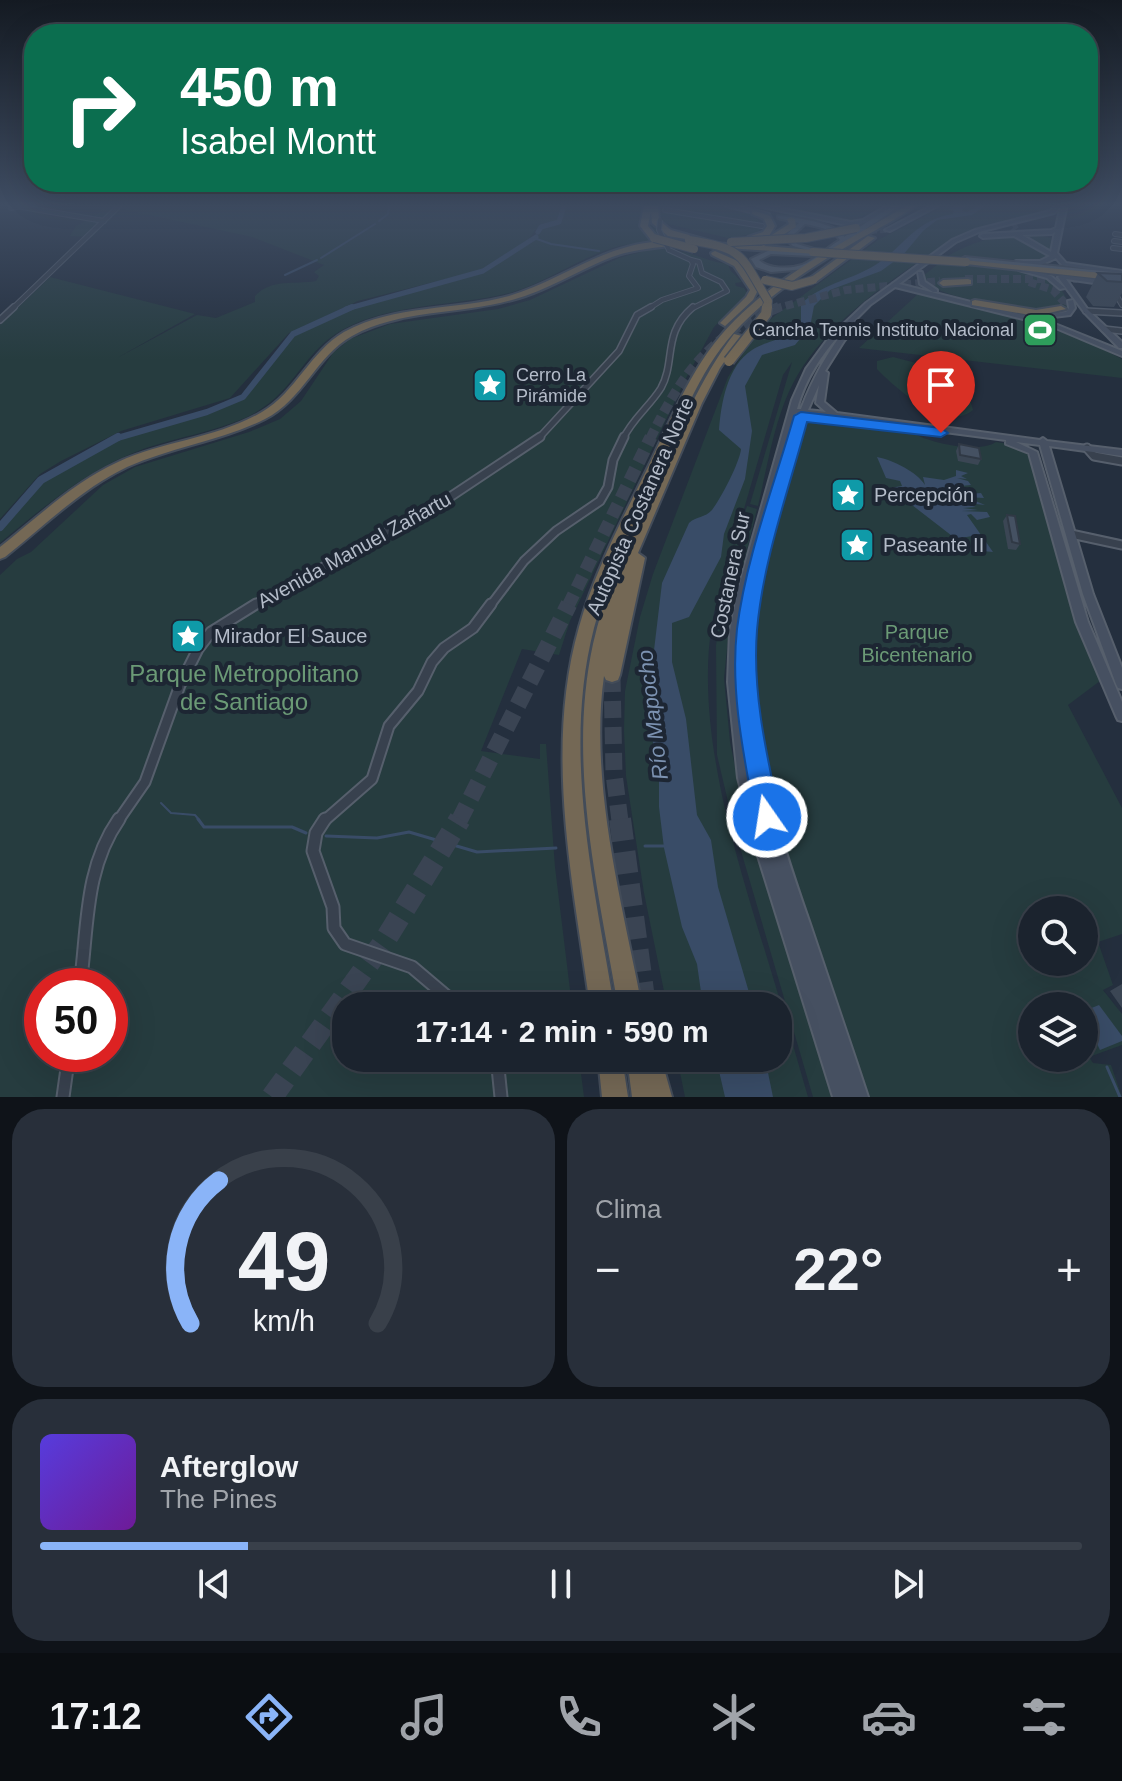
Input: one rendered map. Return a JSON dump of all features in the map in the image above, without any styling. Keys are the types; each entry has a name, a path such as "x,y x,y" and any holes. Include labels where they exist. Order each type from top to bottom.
{"highway":[{"path":"0,554 68,498 108,472 150,454 241,426 269,413 295,392 329,347 360,327 401,316 512,297 605,257"},
{"path":"725,257 765,280 792,286 813,280 845,257"},
{"path":"693,414 766,314 768,301 742,257"},
{"name":"Autopista Costanera Norte","path":"600,992 574,783 573,706 585,633 603,582 641,495 703,368 735,325 762,302 827,257"},
{"name":"Autopista Costanera Norte","path":"630,992 597,797 593,702 606,626 641,529 722,357 745,327 788,292 842,257"},
{"path":"899,257 966,262 1110,280"},
{"path":"703,368 728,318 753,292 740,263"},
{"path":"716,338 748,307 803,267"},
{"path":"942,282 967,281"},
{"path":"975,303 1036,313 1061,309"},
{"path":"612,675 641,529"},
{"path":"606,1097 607,1072"},
{"path":"610,1072 615,1097"},
{"path":"641,1072 645,1097"},
{"path":"653,1072 659,1097"}],"main road":[{"path":"758,257 755,261 775,270 803,267 817,257"},
{"path":"899,285 936,257"},
{"path":"899,285 943,257"},
{"path":"966,262 1041,263 1050,257"},
{"path":"1056,257 1064,264 1122,274"},
{"path":"966,262 1122,284"},
{"path":"1006,262 1122,274"},
{"path":"1021,269 1055,281 1071,301 1122,350"},
{"path":"920,273 919,279 924,285 944,295"},
{"path":"1122,284 1064,276 1061,279 1122,350"},
{"path":"899,285 1084,330 1110,341"},
{"path":"899,285 1062,328 1122,350"},
{"name":"Costanera Sur","path":"859,1097 767,817 747,704 746,652 749,612 797,413 854,324 899,285"},
{"name":"Costanera Sur","path":"842,1097 756,826 745,778 735,703 734,655 739,609 810,369 830,340 853,316 899,285"},
{"path":"1028,316 1064,315 1071,310 1071,301"},
{"path":"824,367 820,403 839,417"},
{"path":"797,413 1122,453"},
{"path":"797,413 991,439 1022,445 1033,452 1082,622 1122,716"},
{"path":"991,439 1043,442"},
{"path":"1043,442 1088,594 1121,681"}],"street":[{"path":"0,320 66,257"},
{"path":"441,992 412,967 345,944 334,928 333,907 313,851 316,833 328,815 372,779 389,726 418,691 432,662 444,648 473,628 524,561 556,531 600,501 608,487 613,460 629,425 662,386 669,349 681,317 727,291 721,282 702,273 695,261 686,257"},
{"name":"Avenida Manuel Zañartu","path":"83,968 98,858 107,835 139,793 152,769 186,665 203,641 211,632 269,596 451,497 544,434 619,351 637,315 654,304 698,288 696,281 689,276 695,261"},
{"path":"1110,280 1122,305"},
{"path":"1086,311 1122,313"},
{"path":"1104,329 1122,331"},
{"path":"1087,448 1094,456 1122,461"},
{"path":"1071,534 1122,545"},
{"path":"63,1097 66,1072"},
{"path":"498,1072 501,1097"}],"green space":[{"name":"Parque Metropolitano de Santiago","path":"304,257 504,257 478,271 358,301 289,333 230,398 121,431 61,461 40,474 0,519 0,325 50,277 195,314 117,358 197,315 216,318 255,302 255,296 269,287 316,281 319,276 314,272 324,265"},
{"name":"Parque Metropolitano de Santiago","path":"507,257 590,257 513,292 382,314 342,330 316,351 287,386 262,409 233,423 125,456 69,489 0,543 0,530 43,480 124,435 208,412 244,398 295,334 369,301 484,272"},
{"name":"Parque Metropolitano de Santiago","path":"622,257 702,257 728,264 742,282 735,283 736,286 744,288 747,293 714,327 685,380 570,621 559,655 522,649 481,751 540,759 540,744 546,744 555,867 570,992 332,992 332,1072 581,1072 584,1097 0,1097 0,575 17,559 31,552 103,485 135,467 249,432 280,419 301,401 333,353 350,339 390,324 498,309 530,300"},
{"path":"855,257 925,257 847,316 811,355 789,391 758,506 750,504 792,362 783,375 730,557 747,506 757,509 730,620 724,678 730,742 743,806 836,1097 813,1097 792,1025 792,992 782,992 734,827 717,755 716,646 725,576 713,620 708,666 716,765 726,814 777,992 664,992 644,893 626,776 625,691 640,617 653,574 728,377 761,326"},
{"path":"970,257 1048,257 1041,261"},
{"path":"938,264 994,266 1036,274 1064,293 1068,309 1016,307 952,295 923,281 923,276"},
{"path":"918,294 1073,336 1122,359 1122,378 859,348"},
{"path":"893,357 920,364 970,400 973,410 962,416 949,416 922,406 877,369 877,361"},
{"name":"Parque Bicentenario","path":"808,420 912,433 954,446 978,447 996,442 1016,445 1029,452 1085,641 1100,681 1068,705 1122,808 1122,934 1098,942 1113,985 1103,990 1122,1014 1122,1045 1098,1054 1098,992 1018,992 1018,1072 1098,1072 1098,1064 1111,1065 1122,1097 869,1097 785,849 760,752 752,686 754,623 763,564 804,421"},
{"path":"792,1043 808,1097 685,1097 680,1072 792,1072"}],"water":[{"name":"Río Mapocho","path":"886,257 900,257 881,271 830,290 814,306 810,327 795,345 762,355 745,386 752,431 745,479 724,534 721,557 689,617 672,623 672,662 686,719 697,815 711,840 718,887 749,992 701,992 697,964 682,927 664,848 659,777 647,709 662,583 689,523 712,510 737,463 741,449 719,430 731,375 752,350 782,337 801,322 801,304 809,297"},
{"path":"877,457 904,467 925,485 923,477 944,480 956,476 956,470 968,473 961,476 967,479 957,478 971,485 951,487 973,489 956,495 981,493 984,498 966,497 985,505 958,502 976,507 963,508 978,510 962,511 987,512 990,517 977,520 971,514 967,515 993,552 982,551 972,536 956,539 890,488 902,486 900,481 886,478"},
{"path":"1098,1005 1122,1036 1122,1041 1100,1050 1098,1046"},
{"path":"719,1072 768,1072 773,1097 725,1097"}],"building":[{"path":"1098,273 1122,274 1122,282 1107,281"},
{"path":"959,444 979,448 981,459 960,455"},
{"path":"1007,515 1015,516 1020,544 1012,542"}],"waterway":[{"path":"350,308 483,271 505,257"},
{"path":"285,275 317,260"},
{"path":"115,439 207,412 243,397 293,334 350,308"},
{"path":"346,309 350,308"},
{"path":"0,527 41,480 115,439"},
{"path":"161,803 171,813 195,815 200,821"},
{"path":"198,819 204,827 292,827 306,833"},
{"path":"326,836 377,838 409,832 477,852 556,848"},
{"path":"645,846 664,846"},
{"path":"1107,1067 1120,1097"}],"tunnel":[{"path":"965,279 1077,279"},
{"path":"776,309 846,290 940,281"},
{"path":"1029,282 1053,290 1064,302 1061,309"},
{"path":"650,439 674,395 700,359 734,330 776,309"},
{"path":"568,605 650,439"},
{"path":"459,821 568,605"},
{"path":"612,675 614,774 620,821"},
{"path":"272,1097 384,942 460,819"},
{"path":"620,819 643,992"}],"place":[{"name":"Cancha Tennis Instituto Nacional","path":"1040,330"},
{"name":"Cerro La Pirámide","path":"490,385"},
{"name":"Percepción","path":"848,495"},
{"name":"Paseante II","path":"857,545"},
{"name":"Mirador El Sauce","path":"188,636"}],"route":[{"path":"767,817 748,715 745,672 747,631 756,579 779,487 801,416 941,433"}]}
